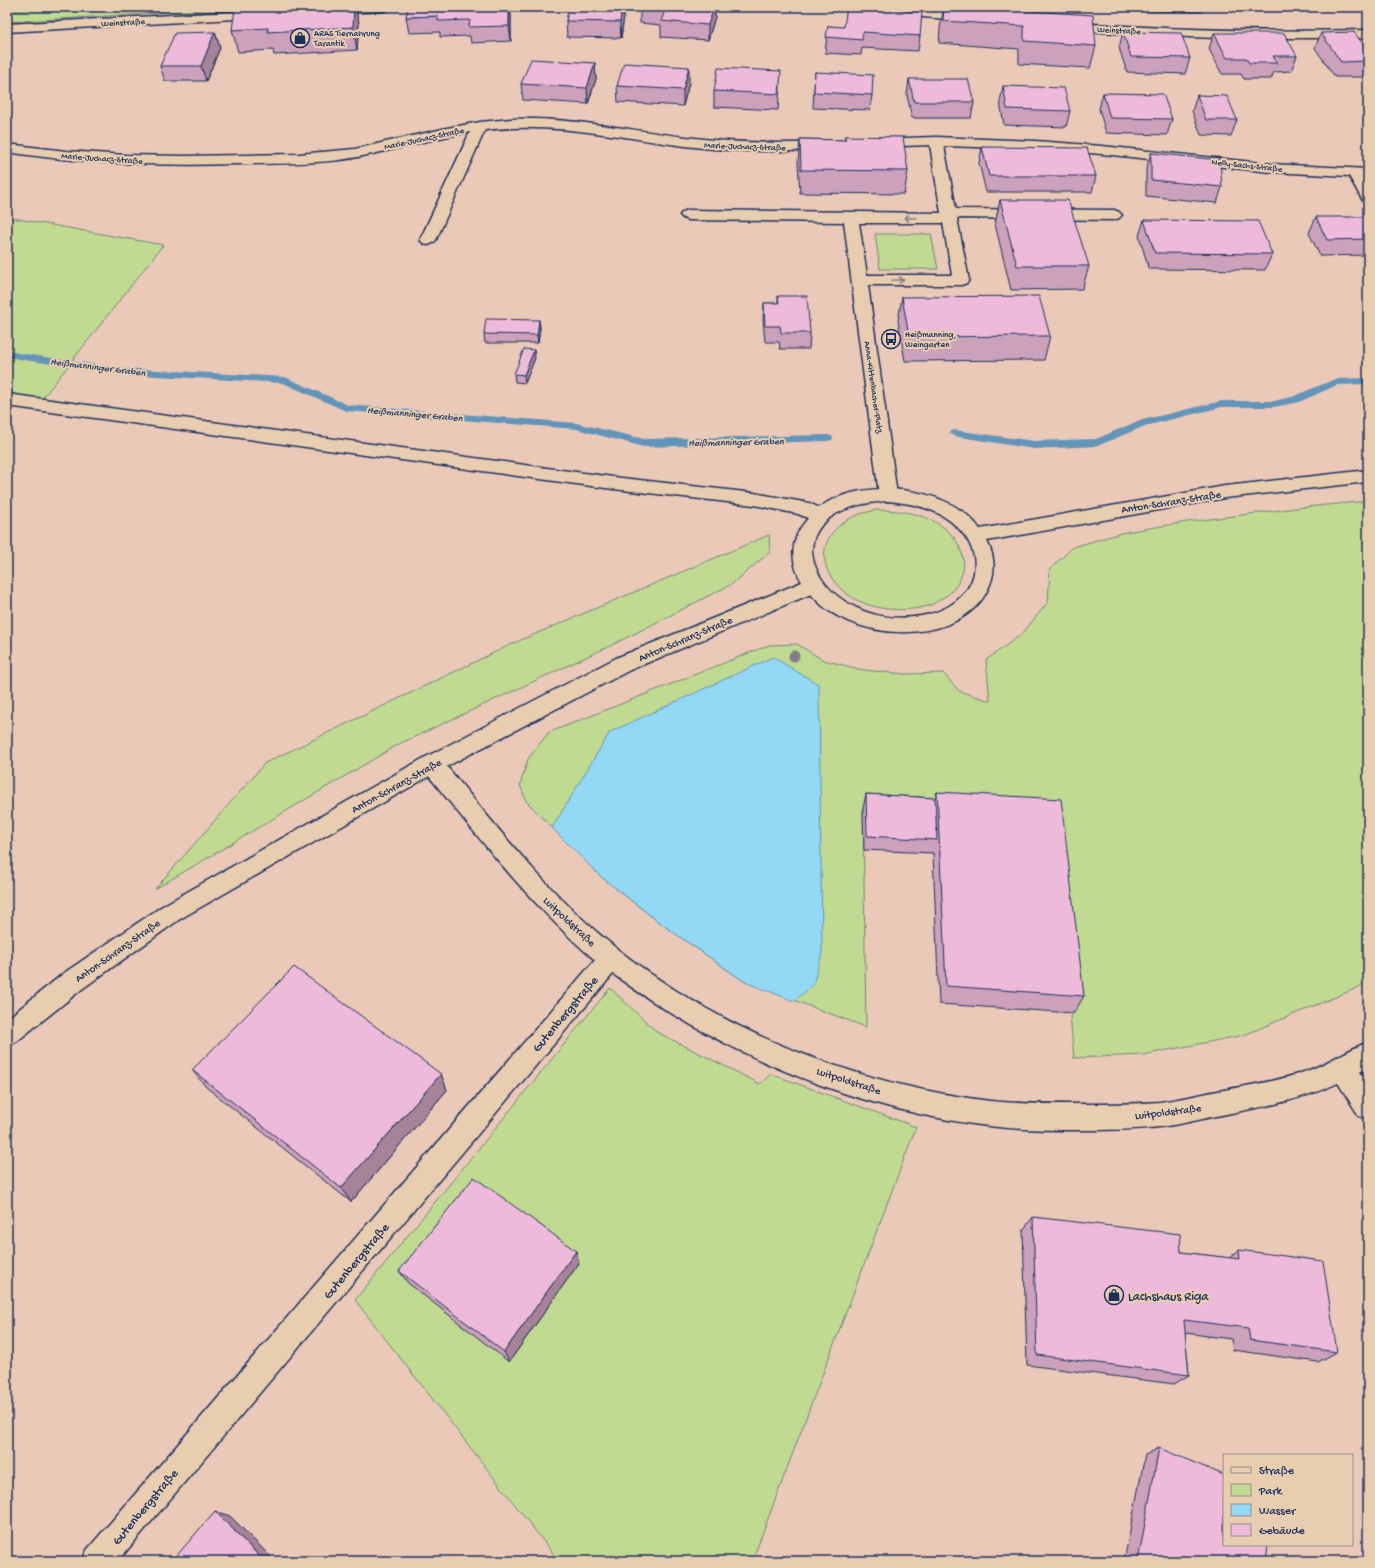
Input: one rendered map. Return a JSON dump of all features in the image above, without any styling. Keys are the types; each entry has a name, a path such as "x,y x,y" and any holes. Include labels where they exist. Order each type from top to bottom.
{"street":[{"path":"317,11 383,7"},
{"path":"848,7 986,18"},
{"name":"Weinstraße","path":"7,28 279,13"},
{"name":"Weinstraße","path":"1052,25 1149,32 1215,34 1287,36 1368,34"},
{"name":"Marie-Juchacz-Straße","path":"7,148 81,158 130,161 302,159 354,153 435,134 480,126 524,123 570,125 710,145 739,147 801,148 844,145"},
{"path":"428,240 480,126"},
{"path":"858,144 936,142 962,280 859,280"},
{"name":"Nelly-Sachs-Straße","path":"936,142 1028,145 1088,149 1271,168 1361,173"},
{"path":"1361,173 1368,198"},
{"path":"688,215 851,218 1114,215"},
{"name":"Anna-Kittenbacher-Platz","path":"851,218 888,494"},
{"path":"7,400 613,482 754,499 802,508 820,516"},
{"name":"Anton-Schranz-Straße","path":"976,536 1225,492 1368,476"},
{"path":"888,494 908,496 947,510 962,521 976,536 983,550 985,567 982,584 972,599 956,611 936,620 909,625 881,623 853,615 830,602 813,586 804,567 802,549 808,531 820,516 834,507 850,500 888,494"},
{"name":"Anton-Schranz-Straße","path":"7,1034 72,980 172,912 432,764 623,664 777,599 813,586"},
{"name":"Luitpoldstraße","path":"432,764 536,890 571,925 611,958 661,993 715,1026 777,1055 867,1088 924,1102 988,1113 1051,1117 1111,1117 1169,1113 1246,1099 1302,1085 1343,1068 1368,1054"},
{"name":"Gutenbergstraße","path":"98,1561 611,958"},
{"path":"1343,1068 1368,1107"}],"green space":[{"path":"104,7 257,7 7,22 7,11"},
{"path":"7,217 163,245 38,404 7,400"},
{"path":"875,234 931,234 938,269 880,269"},
{"path":"1368,501 1368,981 1357,988 1244,1035 1143,1055 1074,1058 1070,1015 1074,1013 1052,819 863,808 866,1027 745,982 660,923 600,876 526,801 520,785 528,759 548,733 769,645 797,644 823,660 863,670 905,674 943,673 959,691 990,701 986,660 1022,634 1048,602 1050,569 1073,547 1125,532 1187,522 1296,508"},
{"path":"876,510 899,511 921,516 931,520 950,533 959,545 964,564 960,579 948,595 928,606 919,608 901,610 883,608 865,604 857,600 844,591 834,581 827,569 824,558 826,546 831,535 841,524 855,516"},
{"path":"769,535 770,552 732,584 612,645 399,744 155,889 265,763 514,643"},
{"path":"610,988 657,1032 760,1084 771,1074 916,1127 752,1561 559,1561 355,1300"}],"water":[{"path":"773,657 819,685 822,953 813,985 794,1001 745,982 660,923 600,876 552,828 610,732"}],"building":[{"path":"354,7 353,27 268,32 268,28 232,30 235,8"},
{"path":"408,7 509,7 509,26 469,27 470,20 438,21 438,16 406,17"},
{"path":"569,7 622,7 620,22 566,21"},
{"path":"714,7 708,25 661,21 665,10 639,8"},
{"path":"847,7 922,12 920,36 863,32 862,40 826,37 828,26 844,27"},
{"path":"944,7 1093,15 1096,46 1024,41 1024,26 943,21"},
{"path":"215,32 201,66 160,66 175,33"},
{"path":"1123,32 1181,33 1190,58 1131,57"},
{"path":"1354,32 1368,51 1368,61 1341,62 1321,33"},
{"path":"1214,33 1284,33 1297,56 1273,56 1277,63 1249,63 1246,58 1227,58"},
{"path":"531,59 595,63 587,88 521,84"},
{"path":"624,63 689,67 683,90 617,86"},
{"path":"718,68 781,71 779,94 714,91"},
{"path":"815,72 873,75 872,95 814,92"},
{"path":"909,79 968,79 974,102 914,102"},
{"path":"1003,86 1064,88 1070,111 1007,109"},
{"path":"1103,93 1163,94 1172,119 1110,118"},
{"path":"1197,95 1227,96 1237,120 1206,120"},
{"path":"845,136 903,137 908,171 801,170 800,139 845,140"},
{"path":"982,147 1087,148 1096,176 989,176"},
{"path":"1151,153 1220,160 1222,187 1151,180"},
{"path":"1000,200 1068,200 1089,266 1017,266"},
{"path":"1316,217 1364,217 1368,224 1368,239 1327,240"},
{"path":"1144,220 1258,221 1272,254 1155,253"},
{"path":"778,296 807,296 810,333 781,333 780,326 765,326 764,303 779,303"},
{"path":"1039,296 1050,336 909,337 902,297"},
{"path":"486,319 539,320 537,335 484,334"},
{"path":"524,349 534,350 524,375 514,374"},
{"path":"937,792 1061,799 1084,996 946,986"},
{"path":"866,794 935,798 937,840 867,836"},
{"path":"294,967 441,1074 341,1188 192,1070"},
{"path":"474,1177 576,1251 504,1352 399,1271"},
{"path":"1033,1217 1180,1234 1181,1252 1240,1259 1239,1250 1323,1261 1337,1352 1250,1340 1248,1328 1184,1320 1189,1375 1037,1355"},
{"path":"1159,1448 1223,1475 1223,1546 1268,1546 1266,1561 1138,1561"},
{"path":"215,1511 264,1561 172,1561"}],"waterway":[{"name":"Heißmanninger Graben","path":"7,353 18,356 120,371 285,380 346,408 576,426 644,443 828,438"},
{"name":"Heißmanninger Graben","path":"954,433 1034,445 1097,442 1142,423 1222,404 1274,404 1295,400 1335,382 1368,381"}],"place":[{"name":"ARAS Tiernahrung Tarantik","path":"300,38"},
{"name":"Heißmanning, Weingarten","path":"891,339"},
{"name":"Lachshaus Riga","path":"1114,1295"}]}
